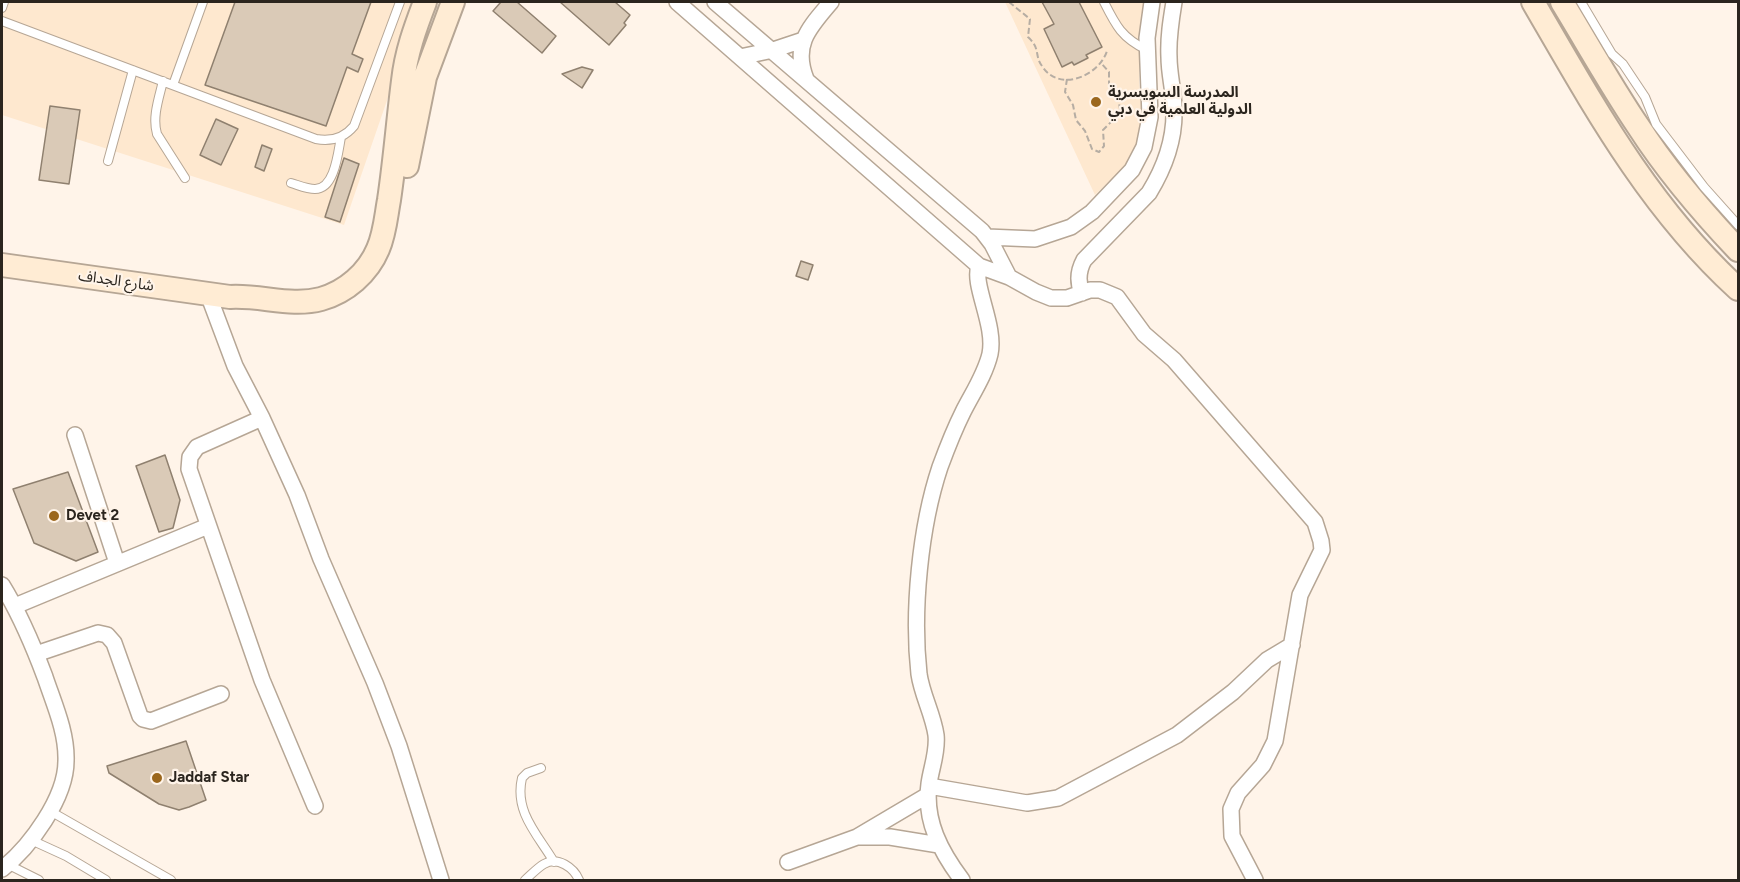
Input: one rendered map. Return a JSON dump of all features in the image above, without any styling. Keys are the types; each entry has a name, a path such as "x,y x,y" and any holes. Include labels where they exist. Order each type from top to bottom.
{"street":[{"path":"230,297 244,296 300,303 312,301 330,296 346,287 356,280 372,261 385,226 405,67 411,41 425,2"},
{"path":"230,297 247,303 286,310 313,310 327,308 351,296 372,278 380,267 390,241 421,94 430,61 453,2"},
{"path":"677,2 979,266 1009,277 1051,298 1067,298 1100,290 1117,297 1144,334 1174,360 1315,522 1322,541 1322,550 1300,595 1273,750 1263,765 1242,786 1232,809 1232,836 1255,880"},
{"path":"715,2 987,237 1009,277"},
{"path":"806,79 801,56 806,34 831,2"},
{"path":"987,237 1035,239 1071,227 1092,212 1132,170 1144,147 1150,117 1148,50 1152,2"},
{"path":"1082,293 1078,273 1084,260 1149,193 1168,152 1174,124 1169,60 1169,39 1174,2"},
{"path":"1533,2 1602,121 1631,165 1665,210 1738,289"},
{"path":"1562,2 1649,142 1712,223 1738,250"},
{"path":"740,57 773,50 806,34"},
{"path":"760,39 806,34"},
{"name":"شارع الجداف","path":"2,266 230,297"},
{"path":"962,880 939,845 932,823 928,790 936,734 919,676 918,589 930,503 939,469 954,431 984,371 990,351 990,327 978,278 979,266"},
{"path":"208,294 235,366 262,418 297,495 321,559 370,672 395,735 441,880"},
{"path":"262,418 197,447 190,457 189,469 262,680 315,806"},
{"path":"75,435 117,563"},
{"path":"15,606 208,526"},
{"path":"2,585 15,606 36,654 58,713 66,751 62,780 50,811 31,840 4,866"},
{"path":"36,654 98,633 107,635 114,643 140,716 147,721 221,694"},
{"path":"788,862 857,837 928,790 1027,803 1058,798 1157,748 1177,735 1233,692 1266,660 1292,645"},
{"path":"857,837 890,837 939,845"}],"lane":[{"path":"2,8 4,2"},
{"path":"173,85 203,2"},
{"path":"2,21 316,139 333,140 341,137 354,126 400,2"},
{"path":"1104,2 1116,27 1129,40 1148,50"},
{"path":"1581,2 1612,54 1623,64 1645,97 1656,124 1704,187 1738,225"},
{"path":"108,161 133,70"},
{"path":"163,81 155,128 185,178"},
{"path":"291,183 314,189 325,185 332,177 341,137"},
{"path":"541,768 527,773 522,778 522,808 525,818 554,862"},
{"path":"50,811 171,880"},
{"path":"31,840 66,856 106,880"},
{"path":"525,880 545,863 554,862 561,862 572,868 579,880"},
{"path":"4,866 39,880"}],"path":[{"path":"1009,2 1030,19 1028,37 1036,45 1042,67 1055,76 1067,79 1084,77 1096,69 1107,51"},
{"path":"1067,79 1065,92 1073,105 1076,120 1085,131 1092,149 1099,152 1104,146 1105,127 1118,115 1120,109 1119,103 1109,89 1108,70 1101,63"}],"shaded area":[{"path":"2,2 421,2 344,225 2,115"},
{"name":"المدرسة السويسرية الدولية العلمية في دبي","path":"1005,2 1144,2 1140,34 1139,82 1143,122 1139,141 1128,163 1095,195"}],"building":[{"path":"235,2 371,2 352,54 363,59 358,72 347,67 326,126 205,85"},
{"path":"501,2 517,2 556,36 542,53 493,11"},
{"path":"560,2 615,2 630,15 624,23 626,25 609,45"},
{"path":"1042,2 1079,2 1102,47 1086,55 1088,58 1074,65 1072,62 1062,67 1044,29 1054,24"},
{"path":"582,67 593,70 582,88 562,74"},
{"path":"50,106 80,110 69,184 39,180"},
{"path":"216,119 238,129 221,165 200,155"},
{"path":"262,145 272,149 264,171 255,167"},
{"path":"344,158 359,164 340,222 325,217"},
{"path":"801,261 813,265 808,280 796,276"},
{"path":"165,455 180,500 173,528 159,532 136,466"},
{"name":"Devet 2","path":"68,472 98,552 76,561 34,543 13,489"},
{"name":"Jaddaf Star","path":"186,741 206,800 179,810 159,804 109,773 107,766"}],"place":[{"name":"المدرسة السويسرية الدولية العلمية في دبي","path":"1096,102"},
{"name":"Devet 2","path":"54,516"},
{"name":"Jaddaf Star","path":"157,778"}]}
